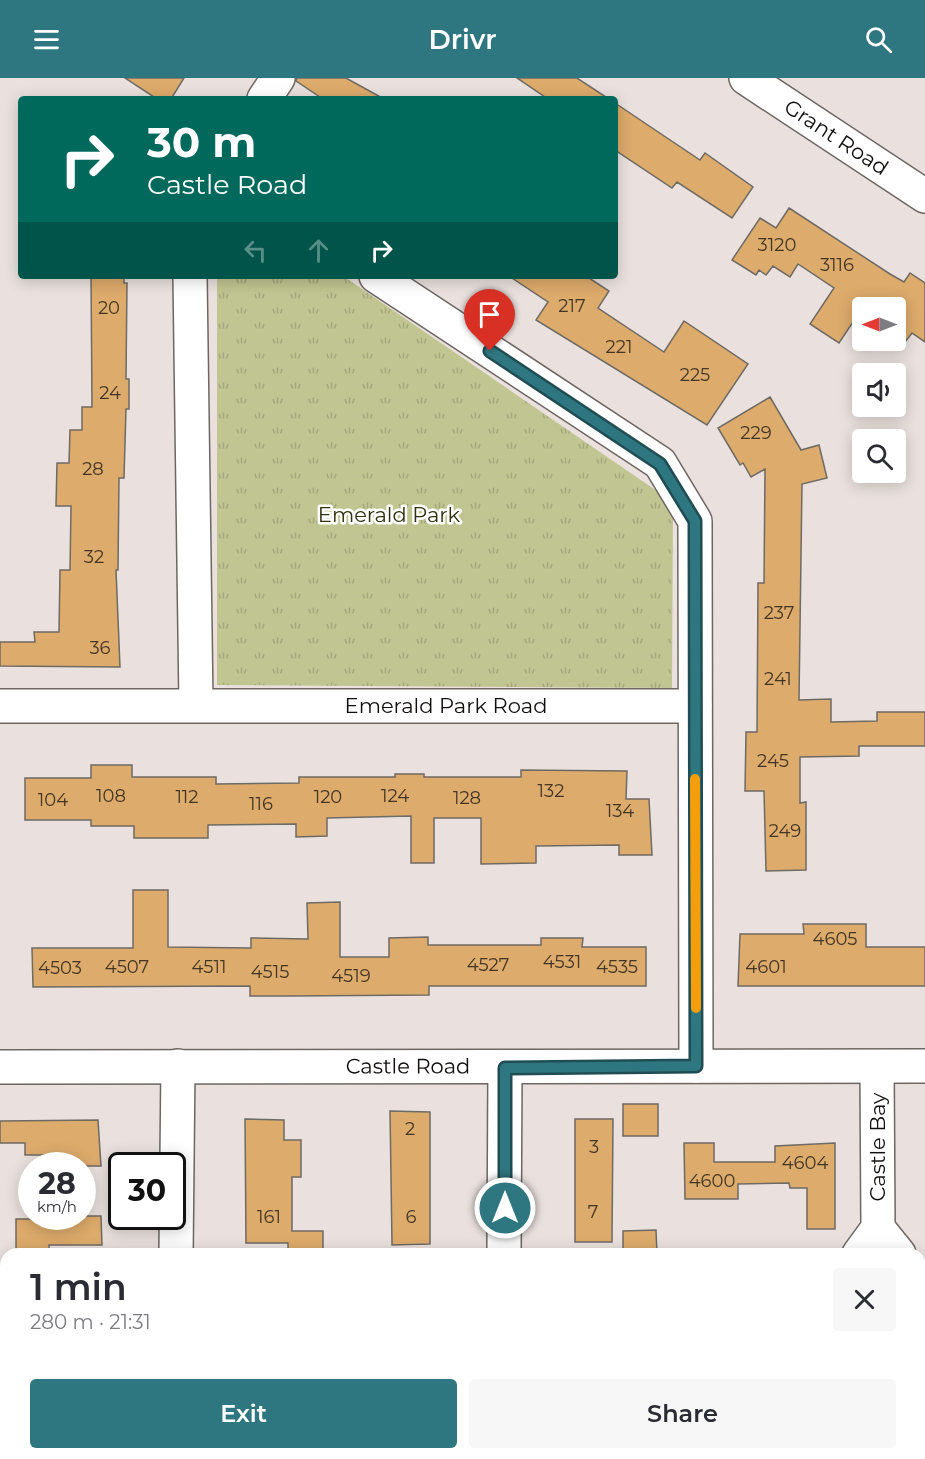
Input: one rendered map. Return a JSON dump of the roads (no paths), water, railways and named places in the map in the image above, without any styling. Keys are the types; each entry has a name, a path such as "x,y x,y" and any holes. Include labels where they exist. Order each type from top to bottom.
{"street":[{"path":"266,96 278,78"},
{"name":"Grant Road","path":"746,78 925,196"},
{"path":"190,279 196,704"},
{"path":"381,279 660,464 695,521 696,1066"},
{"name":"Emerald Park Road","path":"0,706 196,704 695,706"},
{"path":"176,1248 178,1066"},
{"name":"Castle Bay","path":"863,1248 878,1228 877,1066"},
{"name":"Castle Road","path":"0,1067 925,1066"},
{"path":"504,1248 505,1068"},
{"name":"Castle Bay","path":"878,1228 894,1248"}],"park label":[{"name":"Emerald Park","path":"389,515"}]}
